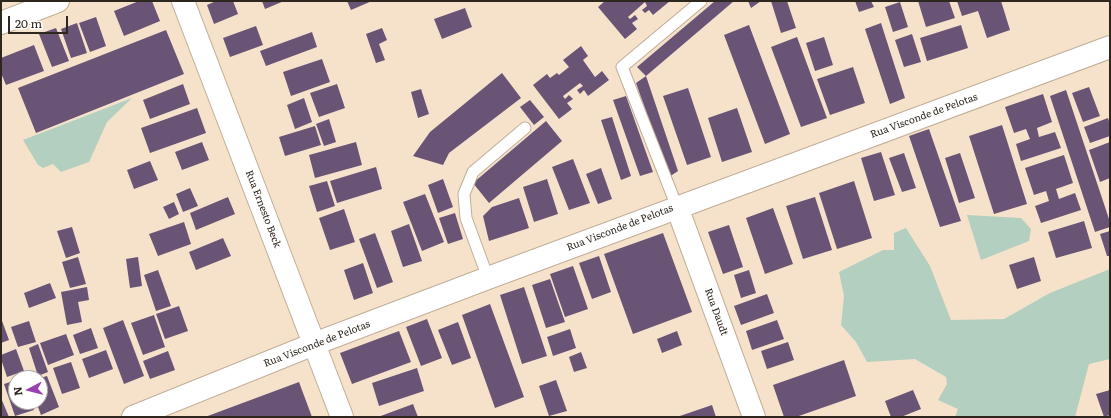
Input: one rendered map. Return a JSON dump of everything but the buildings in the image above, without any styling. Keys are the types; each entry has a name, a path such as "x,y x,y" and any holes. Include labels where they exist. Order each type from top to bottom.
{"street":[{"path":"1,23 58,1"},
{"name":"Rua Ernesto Beck","path":"183,1 342,417"},
{"name":"Rua Visconde de Pelotas","path":"133,417 314,344 488,278 1110,47"},
{"name":"Rua Daudt","path":"677,207 754,417"}],"lane":[{"path":"677,207 622,67 701,1"},
{"path":"488,278 466,218 464,194 472,172 525,128"}],"green space":[{"path":"132,98 107,122 89,162 61,172 53,164 43,168 38,165 23,140"},
{"path":"967,215 1021,218 1031,229 1029,241 981,260"},
{"path":"906,228 930,266 951,320 1004,319 1050,293 1110,269 1110,359 1089,364 1075,417 955,417 958,409 938,400 947,384 946,377 915,359 867,362 856,342 841,325 844,296 839,272 883,250 894,250 894,233"}]}
